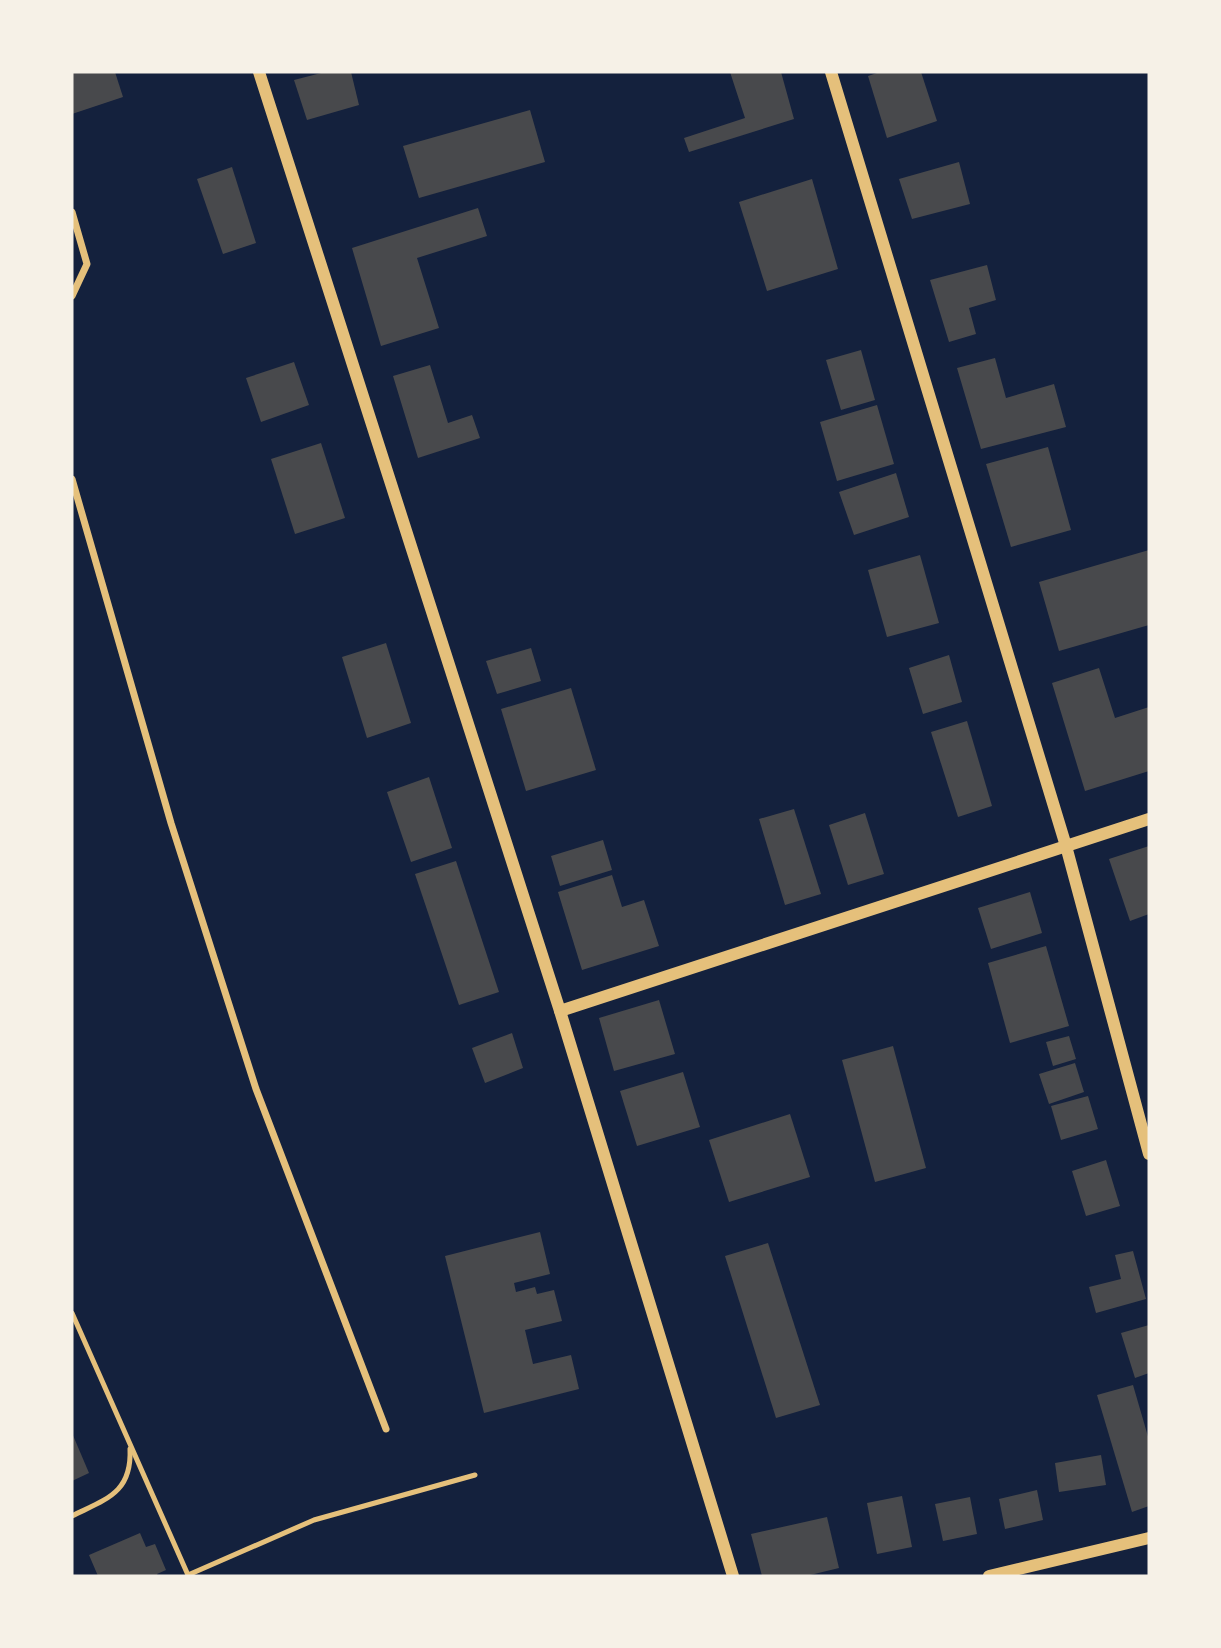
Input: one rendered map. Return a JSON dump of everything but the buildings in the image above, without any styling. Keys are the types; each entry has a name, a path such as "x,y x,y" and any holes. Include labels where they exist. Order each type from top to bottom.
{"street":[{"path":"258,72 560,1011 733,1576"},
{"path":"831,72 1066,846 1149,1154"},
{"path":"72,212 87,264 72,296"},
{"path":"72,479 171,823 256,1089 386,1429"},
{"path":"560,1011 1149,819"},
{"path":"989,1576 1149,1538"}],"lane":[{"path":"72,1313 188,1575 314,1520 475,1475"},
{"path":"72,1516 110,1497 123,1485 130,1468 130,1445"}]}
